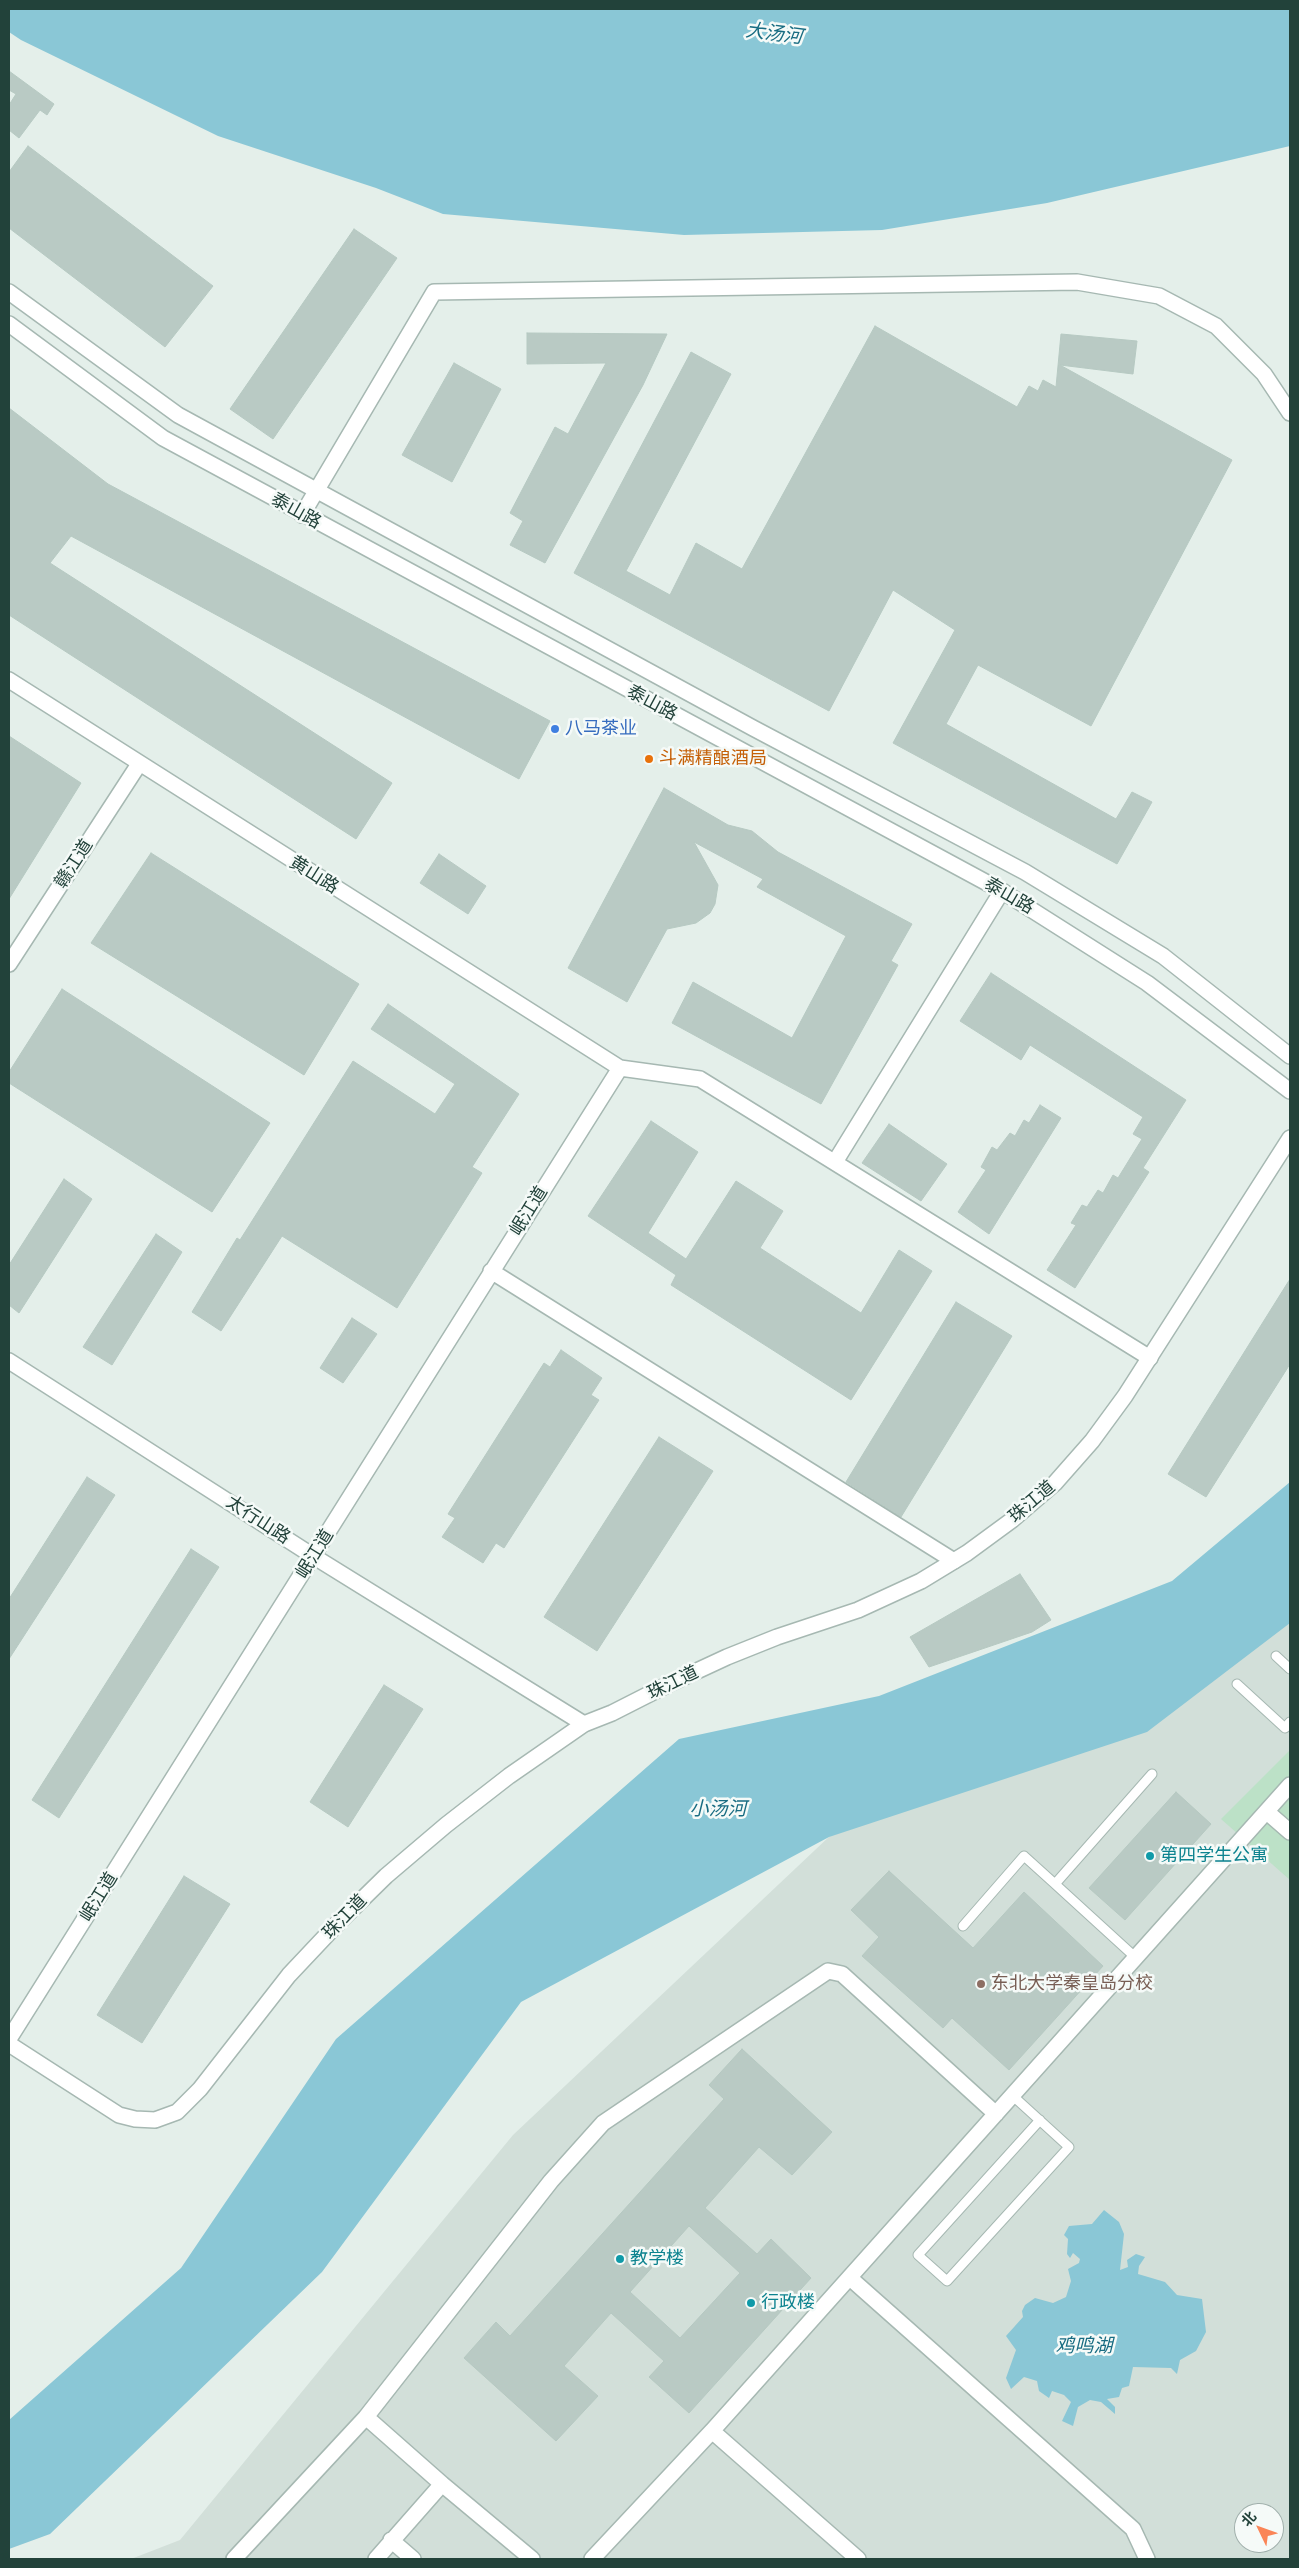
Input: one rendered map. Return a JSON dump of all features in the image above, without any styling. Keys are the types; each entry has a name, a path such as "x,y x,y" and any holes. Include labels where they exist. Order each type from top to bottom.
{"street":[{"path":"302,515 434,292 1077,282 1159,296 1216,326 1264,374 1290,413"},
{"path":"9,292 178,416 762,733 1025,872 1163,956 1290,1056"},
{"name":"泰山路","path":"9,324 163,438 302,515 1002,891 1147,983 1290,1091"},
{"name":"黄山路","path":"9,680 620,1068"},
{"name":"赣江道","path":"9,964 139,764"},
{"path":"835,1162 1002,891"},
{"path":"620,1068 700,1079 1150,1358"},
{"name":"岷江道","path":"9,2039 620,1068"},
{"name":"珠江道","path":"9,2044 119,2115 135,2119 155,2120 176,2112 200,2089 289,1975 386,1876 502,1782 584,1724 612,1713 727,1657 858,1610 921,1581 954,1561 1012,1520 1055,1483 1092,1441 1150,1358 1290,1138"},
{"path":"491,1271 954,1561"},
{"name":"太行山路","path":"9,1361 313,1556 584,1724"},
{"path":"592,2559 712,2431 850,2278 1290,1785"},
{"path":"1267,1812 1290,1832"},
{"path":"234,2559 366,2417 551,2181 603,2124 828,1971 842,1974 996,2114"},
{"path":"850,2278 1133,2529 1146,2559"},
{"path":"366,2417 442,2484 532,2559"},
{"path":"712,2431 858,2559"},
{"path":"376,2559 442,2484"},
{"path":"391,2540 413,2559"}],"lane":[{"path":"1276,1656 1290,1669"},
{"path":"1237,1684 1285,1728 1290,1722"},
{"path":"1055,1884 1152,1774"},
{"path":"963,1926 1024,1856 1135,1957"},
{"path":"1013,2096 1040,2120 1069,2147 947,2281 918,2255 1040,2120"}],"shaded area":[{"name":"东北大学秦皇岛分校","path":"1290,1613 1290,2559 131,2559 180,2540 513,2135 832,1834"}],"green space":[{"path":"1290,1750 1290,1880 1221,1819"}],"water":[{"name":"大汤河","path":"9,9 1290,9 1290,146 1047,203 882,230 684,235 443,214 376,188 218,136 21,40 9,32"},
{"name":"小汤河","path":"1290,1482 1290,1623 1147,1732 829,1837 521,2002 322,2272 50,2534 9,2549 9,2420 181,2268 336,2039 679,1739 879,1696 1172,1581"},
{"name":"鸡鸣湖","path":"1104,2210 1119,2222 1124,2234 1120,2270 1128,2267 1127,2260 1136,2254 1145,2257 1139,2266 1138,2274 1165,2282 1177,2295 1202,2299 1206,2332 1196,2351 1180,2360 1177,2374 1171,2368 1133,2367 1129,2386 1122,2388 1119,2397 1107,2399 1115,2407 1115,2414 1101,2402 1090,2400 1078,2407 1073,2426 1062,2421 1071,2402 1064,2395 1052,2391 1049,2398 1039,2391 1037,2381 1024,2377 1011,2389 1006,2378 1016,2350 1006,2336 1023,2317 1022,2311 1025,2305 1035,2298 1053,2303 1066,2297 1071,2281 1068,2269 1079,2263 1080,2259 1073,2253 1070,2258 1067,2254 1068,2239 1064,2235 1069,2226 1092,2224"}],"building":[{"path":"9,71 54,104 47,115 40,110 19,138 9,130 9,105 16,94 9,90"},
{"path":"28,146 213,286 165,347 9,228 9,172"},
{"path":"354,229 397,258 273,439 230,409"},
{"path":"875,326 1017,407 1029,386 1038,391 1043,380 1056,387 1061,334 1137,341 1133,374 1060,365 1232,460 1091,726 978,665 946,724 1116,819 1132,792 1152,802 1117,864 893,743 955,630 893,590 829,711 574,573 691,352 731,374 626,571 670,595 696,543 742,569"},
{"path":"527,333 667,334 643,385 545,563 510,545 523,521 510,513 555,427 568,434 606,363 527,364"},
{"path":"454,363 501,389 452,482 402,455"},
{"path":"9,408 108,484 550,721 519,779 71,536 50,563 392,783 356,839 9,615"},
{"path":"9,736 81,783 9,899"},
{"path":"664,788 728,825 752,831 778,852 912,924 891,961 898,965 821,1104 672,1023 693,982 792,1038 846,936 757,887 763,879 694,842 718,885 715,904 710,913 696,923 667,929 627,1002 568,968"},
{"path":"151,853 359,984 304,1075 91,943"},
{"path":"439,854 486,886 468,914 420,883"},
{"path":"991,973 1186,1100 1143,1168 1149,1172 1075,1288 1047,1270 1076,1225 1071,1223 1082,1205 1087,1207 1098,1190 1103,1193 1113,1175 1118,1178 1142,1139 1133,1134 1143,1117 1030,1045 1021,1060 960,1021"},
{"path":"62,989 270,1123 212,1212 9,1083 9,1072"},
{"path":"388,1004 519,1094 472,1167 482,1173 397,1308 282,1236 221,1331 192,1312 237,1238 240,1240 353,1061 435,1114 455,1084 371,1029"},
{"path":"1040,1105 1061,1118 989,1234 958,1212 986,1170 981,1167 992,1147 997,1150 1010,1133 1015,1136 1024,1120 1029,1123"},
{"path":"651,1121 698,1152 648,1233 686,1259 736,1181 783,1211 760,1248 861,1313 899,1250 932,1271 851,1400 671,1285 676,1275 588,1216"},
{"path":"889,1124 947,1164 921,1201 862,1163"},
{"path":"64,1179 92,1199 19,1313 9,1305 9,1265"},
{"path":"156,1234 182,1252 112,1365 83,1347"},
{"path":"1290,1279 1290,1364 1206,1497 1168,1474"},
{"path":"956,1302 1012,1336 901,1517 846,1482"},
{"path":"352,1318 377,1334 343,1383 320,1368"},
{"path":"561,1350 602,1378 591,1395 599,1400 504,1548 496,1543 483,1563 442,1537 455,1518 448,1514 544,1363 550,1367"},
{"path":"659,1437 713,1471 597,1651 544,1617"},
{"path":"87,1477 115,1495 9,1659 9,1599"},
{"path":"191,1549 219,1567 59,1818 32,1800"},
{"path":"1020,1574 1051,1620 1032,1632 929,1667 910,1637"},
{"path":"384,1685 423,1709 348,1827 310,1802"},
{"name":"第四学生公寓","path":"1176,1792 1211,1824 1125,1920 1089,1888"},
{"path":"889,1871 973,1948 1024,1892 1103,1966 1009,2070 952,2018 943,2028 862,1956 879,1937 851,1910"},
{"path":"184,1876 230,1904 142,2043 97,2015"},
{"name":"教学楼","path":"742,2049 832,2132 792,2175 759,2147 705,2208 757,2254 771,2239 811,2278 689,2413 649,2377 664,2361 611,2313 564,2366 598,2396 556,2441 464,2358 496,2322 510,2336 724,2099 709,2085","holes":["689,2226 740,2273 680,2338 630,2292"]}],"place":[{"name":"八马茶业","path":"555,729"},
{"name":"斗满精酿酒局","path":"649,759"},
{"name":"第四学生公寓","path":"1150,1856"},
{"name":"东北大学秦皇岛分校","path":"981,1984"},
{"name":"教学楼","path":"620,2259"},
{"name":"行政楼","path":"751,2303"}]}
